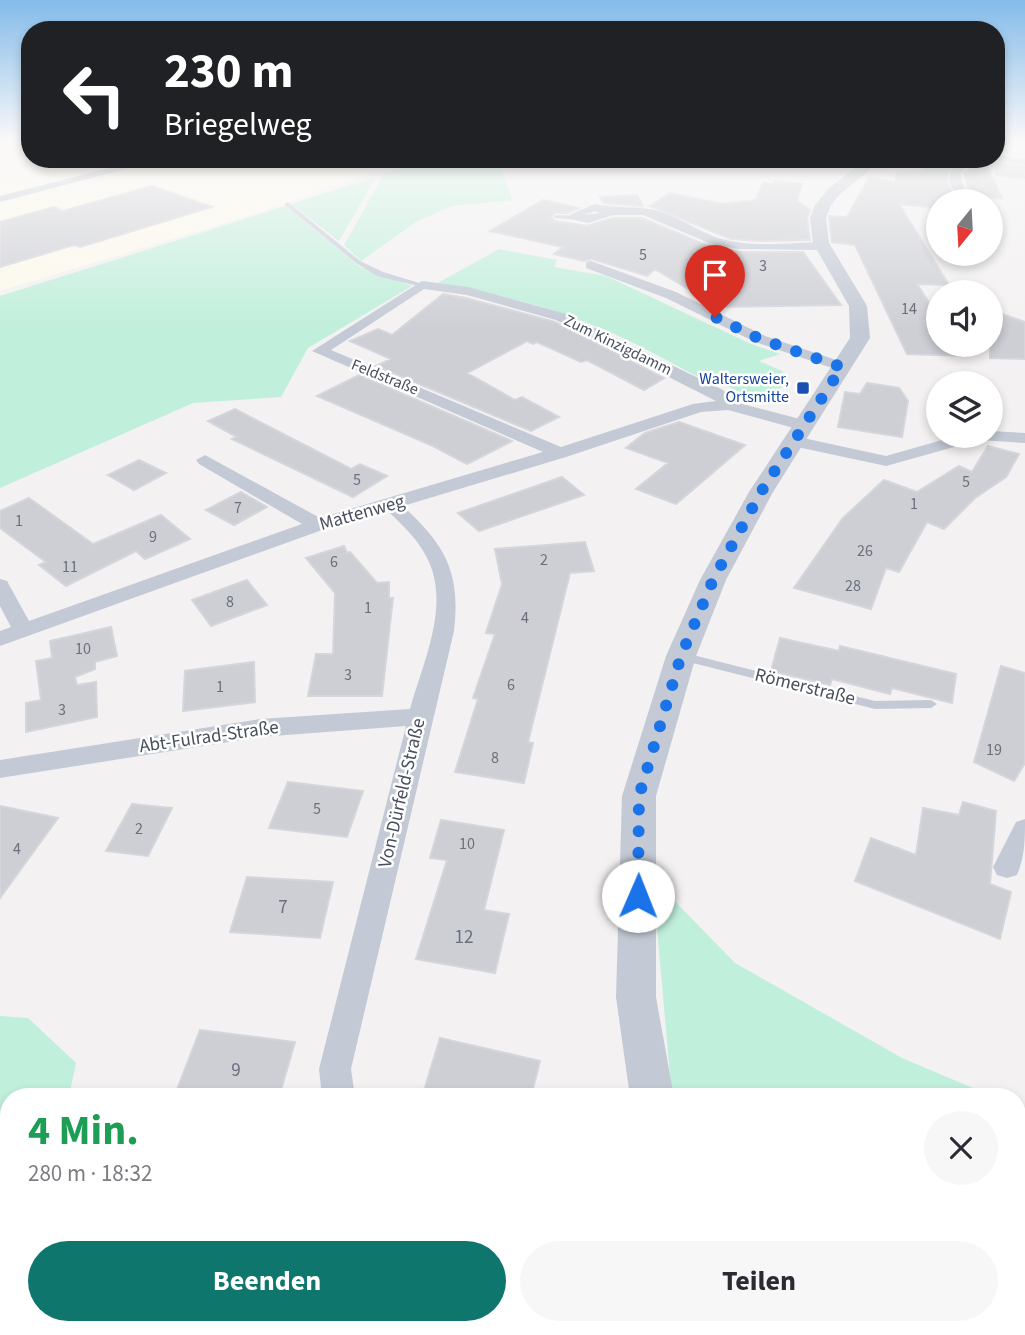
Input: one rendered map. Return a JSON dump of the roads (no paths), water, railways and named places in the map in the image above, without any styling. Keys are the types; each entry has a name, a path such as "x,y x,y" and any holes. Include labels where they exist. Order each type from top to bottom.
{"street":[{"path":"651,1088 636,997 639,796 681,656 713,580 761,492 860,338 862,321 856,303 821,246 818,217 822,205"},
{"path":"579,218 594,220 610,212 645,211 658,213 711,239 732,244 821,246"},
{"path":"591,265 671,295 760,339 842,367"},
{"name":"Zum Kinzigdamm","path":"422,285 509,301 561,317 717,393 729,405 799,434"},
{"name":"Feldstraße","path":"422,285 320,351 390,378 560,453"},
{"name":"Mattenweg","path":"0,639 318,525 560,453 699,407 729,405"},
{"path":"799,434 886,461 932,448"},
{"path":"1003,437 1025,438"},
{"path":"205,460 318,525"},
{"name":"Von-Dürfeld-Straße","path":"337,1088 335,1069 420,717 443,636 447,609 443,574 420,531 391,505"},
{"path":"0,586 23,630"},
{"name":"Abt-Fulrad-Straße","path":"0,769 260,728 420,717"},
{"path":"1007,867 1025,829"}],"lane":[{"path":"289,205 358,262 380,274 422,285"},
{"path":"557,217 579,218"},
{"name":"Römerstraße","path":"681,656 875,705 931,704"}],"place":[{"name":"Waltersweier, Ortsmitte","path":"803,388"}]}
